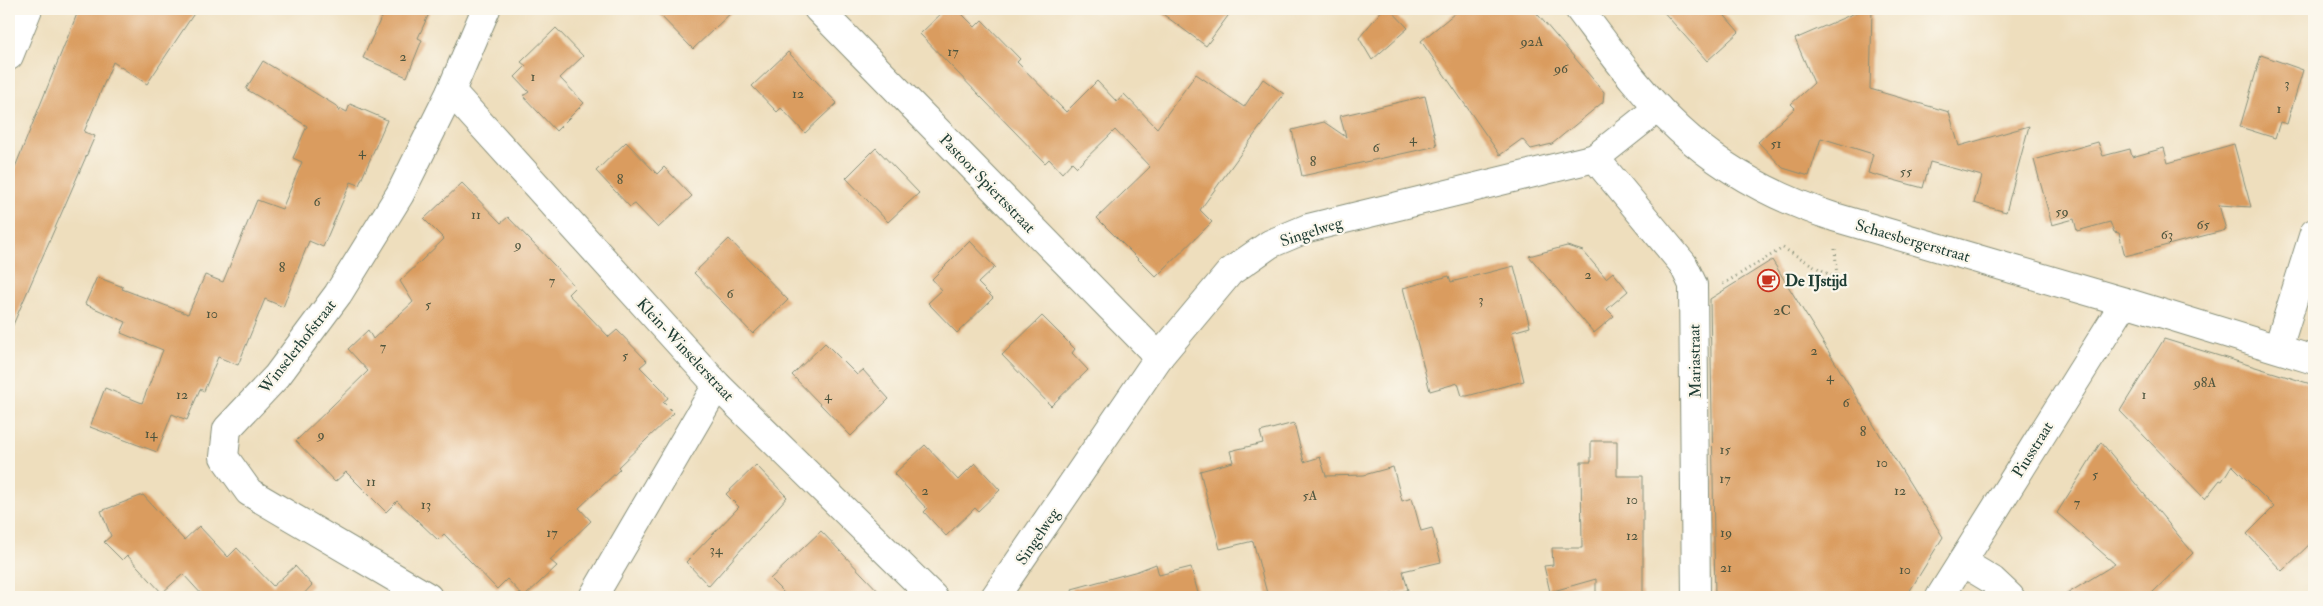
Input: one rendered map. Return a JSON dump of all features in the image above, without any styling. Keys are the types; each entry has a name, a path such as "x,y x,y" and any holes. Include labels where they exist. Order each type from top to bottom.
{"street":[{"path":"9,56 28,9"},
{"name":"Winselerhofstraat","path":"428,597 249,492 224,457 227,429 277,376 338,294 400,194 451,91 486,9"},
{"name":"Pastoor Spiertsstraat","path":"818,9 1159,357"},
{"name":"Schaesbergerstraat","path":"1579,9 1615,57 1658,108 1679,129 1731,169 1808,209 2314,360"},
{"name":"Klein-Winselerstraat","path":"451,91 717,385 933,597"},
{"name":"Singelweg","path":"995,597 1159,357 1230,272 1270,244 1308,228 1595,158 1658,108"},
{"name":"Mariastraat","path":"1595,158 1683,264 1693,285 1696,597"},
{"path":"2278,348 2314,233"},
{"name":"Piusstraat","path":"1940,597 2124,302"},
{"path":"593,597 717,385"},
{"path":"1962,562 1992,580 2010,597"}],"path":[{"path":"1693,285 1715,289 1783,248 1837,279"}],"building":[{"path":"79,9 197,9 147,84 113,62 84,132 95,136 9,334 9,182"},
{"path":"385,9 431,9 418,38 422,40 407,77 363,58"},
{"path":"654,9 735,9 693,49"},
{"path":"946,9 957,9 975,27 982,20 1020,59 1017,62 1066,112 1097,81 1117,102 1124,94 1157,128 1196,74 1244,107 1263,79 1284,94 1200,210 1212,222 1156,277 1097,218 1150,167 1115,130 1077,167 1072,162 1062,173 1049,159 1045,163 920,34"},
{"path":"1156,9 1233,9 1206,46"},
{"path":"1383,9 1390,9 1408,28 1372,60 1359,38"},
{"path":"1460,9 1533,9 1604,92 1603,102 1552,144 1531,149 1522,139 1500,155 1421,41"},
{"path":"1661,9 1719,9 1739,32 1707,61"},
{"path":"1864,9 1872,9 1870,89 1949,112 1959,146 2029,126 2006,212 1974,203 1982,176 1930,162 1923,188 1868,173 1873,154 1821,138 1809,176 1783,168 1758,142 1795,108 1791,104 1814,83 1795,39"},
{"path":"556,28 583,56 560,78 584,103 556,131 523,96 529,92 515,77 526,66 521,62"},
{"path":"788,52 837,103 805,133 781,108 777,112 752,86"},
{"path":"2261,55 2303,70 2287,124 2280,122 2275,138 2240,127"},
{"path":"263,61 338,107 339,112 341,109 347,112 350,104 387,120 359,185 351,182 323,247 309,241 283,307 265,299 238,365 218,357 204,391 200,389 187,420 172,414 157,452 90,427 105,388 142,403 163,350 121,333 126,322 85,304 97,277 123,287 122,289 188,314 205,275 223,282 257,200 282,209 302,162 293,158 307,126 246,89"},
{"path":"1425,96 1437,146 1302,176 1292,130 1324,122 1346,137 1340,116"},
{"path":"626,142 657,174 664,167 692,196 658,228 635,204 630,207 596,171"},
{"path":"2098,142 2103,156 2130,149 2132,157 2164,148 2168,163 2234,144 2251,207 2219,205 2226,230 2125,256 2119,233 2114,232 2110,222 2077,231 2074,219 2052,225 2034,160"},
{"path":"876,148 919,193 888,222 846,178"},
{"path":"462,183 501,223 508,217 575,287 568,294 609,337 617,330 647,361 640,367 661,388 668,398 663,402 674,413 579,508 591,521 550,560 557,566 524,597 507,579 497,589 444,534 438,540 397,501 386,512 346,472 335,482 296,441 368,371 348,349 368,330 373,339 413,302 400,281 444,239 424,219"},
{"path":"729,239 788,300 753,334 694,273"},
{"path":"970,241 995,267 978,283 993,298 957,333 928,303 942,290 932,279"},
{"path":"1567,246 1583,251 1606,278 1613,272 1628,291 1607,309 1614,316 1594,333 1529,256"},
{"path":"1772,260 1943,537 1906,597 1715,597 1710,299"},
{"path":"1514,266 1530,327 1512,332 1524,381 1467,396 1462,396 1458,383 1430,391 1403,288 1449,276 1451,282"},
{"path":"1042,316 1075,349 1072,353 1088,370 1051,406 1002,355"},
{"path":"2164,339 2314,385 2314,540 2282,571 2247,534 2274,507 2232,465 2222,481 2220,480 2205,499 2120,411"},
{"path":"825,343 857,375 863,370 889,399 851,436 792,375"},
{"path":"1294,423 1304,462 1320,457 1326,476 1364,475 1393,467 1402,501 1412,498 1421,531 1432,528 1441,562 1403,571 1408,590 1380,597 1268,597 1253,541 1220,549 1200,471 1233,462 1230,451 1263,443 1260,432"},
{"path":"1591,441 1617,441 1617,476 1643,476 1643,597 1596,597 1596,579 1550,592 1544,566 1553,565 1552,548 1582,548 1581,462 1591,462"},
{"path":"2101,442 2193,553 2148,597 2062,597 2115,564 2057,513"},
{"path":"925,445 958,480 975,463 1000,490 978,511 975,508 946,536 924,512 927,509 894,474"},
{"path":"756,465 787,497 709,586 686,562 739,507 726,494"},
{"path":"143,495 184,540 199,526 228,557 237,548 273,586 295,566 312,585 301,597 204,597 183,574 162,593 127,555 122,560 104,542 111,536 101,511"},
{"path":"821,531 884,597 788,597 770,579"},
{"path":"1156,564 1159,575 1191,567 1199,597 1073,597 1072,589 1138,571"}],"place":[{"name":"De IJstijd","path":"1769,280"}]}
